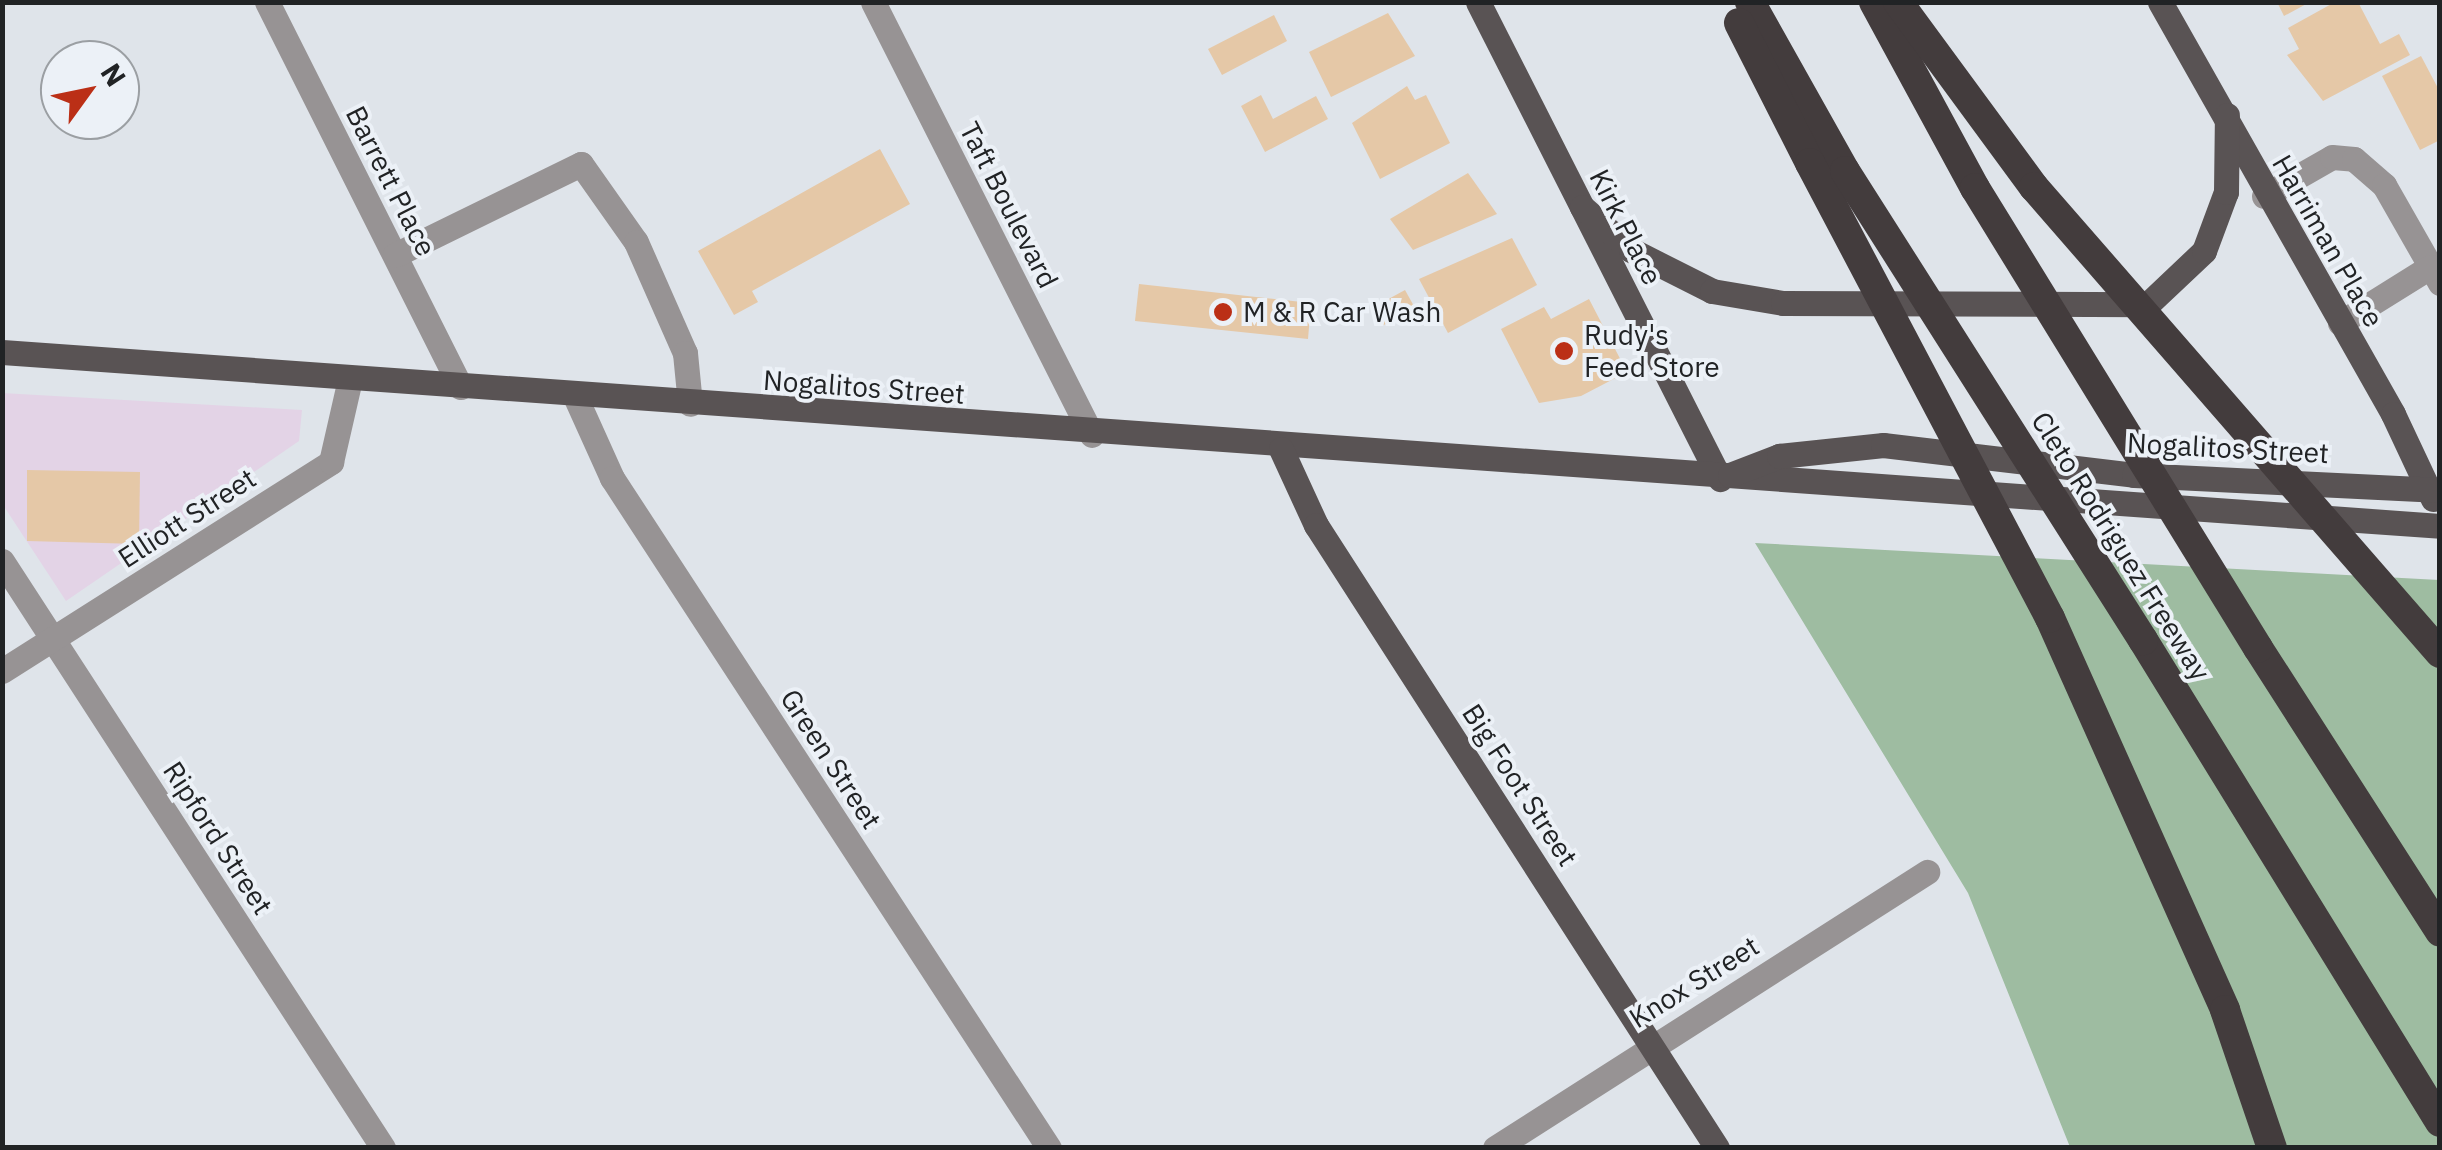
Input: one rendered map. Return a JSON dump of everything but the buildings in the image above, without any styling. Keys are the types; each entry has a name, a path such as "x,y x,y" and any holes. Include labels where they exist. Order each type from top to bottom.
{"highway":[{"path":"1729,2 2050,618 2225,1010 2272,1148"},
{"name":"Cleto Rodriguez Freeway","path":"1750,2 1846,171 2143,640 2440,1122"},
{"path":"1874,2 1975,188 2258,648 2440,932"},
{"path":"1898,2 2034,187 2440,653"}],"main road":[{"name":"Kirk Place","path":"1478,2 1720,479"},
{"name":"Harriman Place","path":"2160,2 2227,115 2264,196 2434,489 2440,512"},
{"path":"1582,207 1631,250 1712,290 1783,302 2148,304 2204,251 2226,192 2227,115"},
{"name":"Nogalitos Street","path":"2,352 1282,449 2440,526"},
{"name":"Nogalitos Street","path":"1720,479 1778,456 1883,446 2134,475 2434,489"},
{"name":"Big Foot Street","path":"1282,449 1316,525 1717,1148"}],"street":[{"name":"Barrett Place","path":"266,2 461,387"},
{"name":"Taft Boulevard","path":"873,2 1092,435"},
{"path":"2264,196 2332,157 2354,158 2384,185 2435,275 2340,323"},
{"path":"394,256 581,164 636,242 685,353 690,404"},
{"name":"Elliott Street","path":"2,672 332,462 350,379"},
{"name":"Green Street","path":"575,396 612,478 1049,1148"},
{"name":"Ripford Street","path":"2,561 384,1148"},
{"name":"Knox Street","path":"1495,1148 1651,1044 1928,872"}],"shaded area":[{"path":"2,393 302,410 299,441 66,601 3,505"}],"green space":[{"path":"1755,543 2439,580 2439,1147 2070,1147 1968,893"}],"place":[{"name":"M & R Car Wash","path":"1223,312"},
{"name":"Rudy's Feed Store","path":"1564,351"}]}
